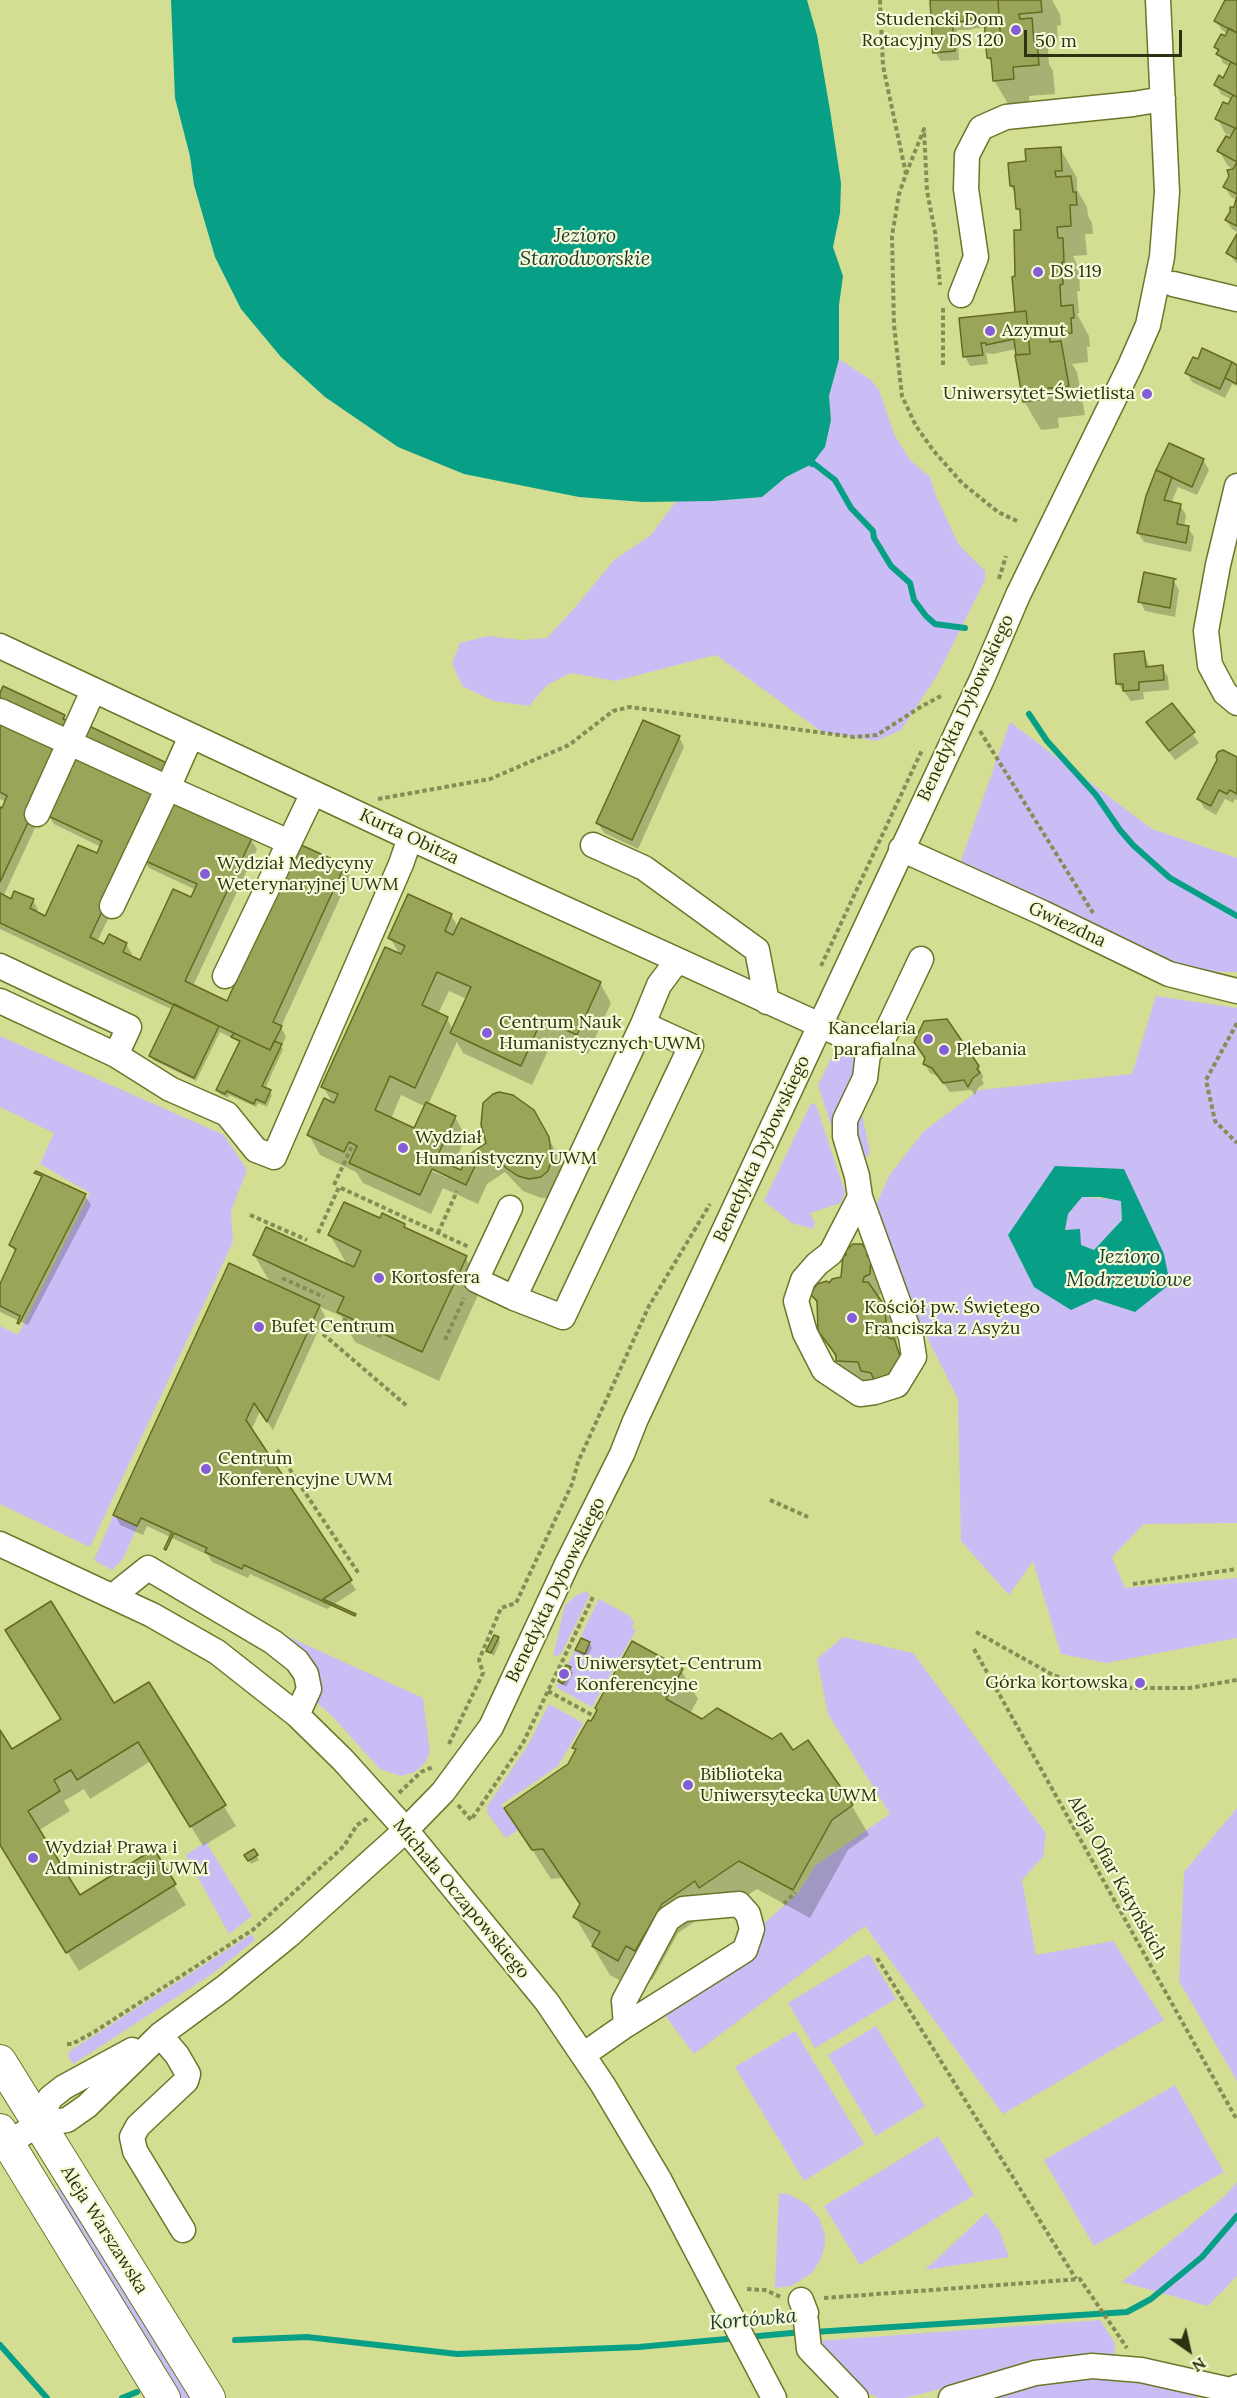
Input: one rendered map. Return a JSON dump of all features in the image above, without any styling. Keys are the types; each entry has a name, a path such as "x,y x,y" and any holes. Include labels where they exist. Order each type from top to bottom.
{"main road":[{"name":"Aleja Warszawska","path":"0,2061 209,2398"},
{"name":"Aleja Warszawska","path":"4,2137 164,2398"}],"street":[{"name":"Benedykta Dybowskiego","path":"39,2124 50,2098 64,2087 160,2036 288,1936 406,1830 444,1792 491,1727 567,1564 622,1454 635,1421 1018,595 1148,325 1162,257 1167,192 1158,0"},
{"path":"948,293 976,257 966,189 967,155 981,128 1006,117 1163,99"},
{"path":"1173,284 1237,299"},
{"path":"1237,486 1218,565 1206,631 1210,665 1225,693 1237,703"},
{"name":"Kurta Obitza","path":"0,648 857,1042 867,1054"},
{"path":"37,814 93,691"},
{"path":"0,711 289,842"},
{"path":"112,906 191,736"},
{"path":"225,976 313,793"},
{"path":"0,1001 116,1055 170,1089 227,1114 256,1150 274,1157 410,838"},
{"path":"593,845 645,868 757,950 767,1002"},
{"name":"Gwiezdna","path":"901,849 1169,974 1237,991"},
{"path":"860,1197 831,1253 803,1280 796,1301 805,1333 824,1370 860,1394 897,1385 914,1357 911,1337 860,1197 857,1176 845,1136 845,1120 866,1078 867,1054 886,1033 921,959"},
{"path":"514,1298 643,1024 659,985 677,961"},
{"path":"0,966 129,1027 116,1055"},
{"path":"510,1208 476,1281 562,1317 691,1046 643,1024"},
{"name":"Michała Oczapowskiego","path":"0,1544 152,1615 217,1652 297,1715 343,1760 406,1830 547,2002 583,2055 660,2181 774,2398"},
{"path":"113,1596 147,1568 273,1642 297,1661 306,1674 309,1689 297,1715"},
{"path":"583,2055 745,1950 752,1929 748,1914 739,1904 683,1909 668,1919 624,2001 626,2025"},
{"path":"160,2036 177,2055 188,2074 186,2080 138,2126 132,2137 135,2151 183,2230"},
{"path":"4,2137 39,2124"},
{"path":"804,2311 809,2349 856,2398"},
{"path":"951,2398 1035,2373 1092,2366 1141,2370 1227,2392"}],"path":[{"path":"880,0 883,66 906,174"},
{"path":"944,367 948,293 927,191 924,129 899,194 892,236 894,325 902,396 916,426 933,450 962,483 998,512 1019,522"},
{"path":"996,588 1006,556"},
{"path":"339,805 490,779 569,745 613,711 630,707 854,736 877,735 941,696"},
{"path":"980,730 1115,948"},
{"path":"817,974 922,749"},
{"path":"1237,1023 1206,1080 1215,1121 1237,1143"},
{"path":"334,1185 353,1144"},
{"path":"318,1233 339,1187 488,1255"},
{"path":"438,1233 457,1191"},
{"path":"449,1744 483,1672 479,1660 501,1608 516,1603 572,1484 578,1462 649,1306 711,1201"},
{"path":"250,1215 308,1240"},
{"path":"282,1278 324,1297"},
{"path":"445,1341 461,1305"},
{"path":"344,1319 383,1337"},
{"path":"323,1334 407,1406"},
{"path":"277,1450 359,1574"},
{"path":"770,1500 808,1517"},
{"path":"1133,1584 1237,1569"},
{"path":"456,1803 471,1820 523,1743 593,1597"},
{"path":"976,1632 1053,1675 1093,1688 1189,1688 1237,1680"},
{"name":"Aleja Ofiar Katyńskich","path":"974,1649 1237,2120"},
{"path":"548,1691 594,1716"},
{"path":"68,2044 94,2032 254,1929 344,1846 357,1825 385,1807 421,1772 439,1765"},
{"path":"784,1904 795,1892"},
{"path":"878,1958 1076,2279"},
{"path":"747,2289 765,2290 790,2300 804,2311 1080,2279 1116,2331"}],"shaded area":[{"path":"839,359 871,380 879,390 895,436 911,461 930,477 936,496 959,545 985,571 985,580 938,674 901,730 876,741 822,732 716,655 615,681 571,673 547,685 529,706 494,701 462,686 452,663 460,643 488,636 521,640 547,638 614,560 651,535 677,500 713,501 762,497 786,477 812,464 831,420 829,396"},
{"path":"1010,722 1152,829 1237,858 1237,972 1184,971 961,861"},
{"path":"1156,996 1237,1008 1237,1523 1144,1524 1112,1557 1125,1588 1237,1578 1237,1638 1106,1663 1061,1654 1033,1561 1009,1595 961,1541 958,1399 911,1305 876,1205 889,1176 924,1131 979,1090 1132,1074","holes":["1124,1169 1135,1312 1095,1299 1008,1235"]},
{"path":"0,1036 224,1135 247,1170 231,1211 233,1242 90,1547 0,1504 0,1326 18,1335 90,1193 40,1164 54,1133 0,1107"},
{"path":"837,1047 852,1054 855,1076 835,1130 832,1128 818,1085"},
{"path":"811,1103 816,1105 845,1192 841,1203 810,1213 815,1223 813,1229 792,1223 764,1201"},
{"path":"861,1110 870,1152 862,1165 854,1125"},
{"path":"1082,1197 1121,1200 1122,1220 1094,1251 1081,1245 1065,1230 1068,1214"},
{"path":"114,1514 138,1525 123,1559 112,1570 94,1560"},
{"path":"588,1591 589,1597 561,1654 553,1657 565,1605 577,1595"},
{"path":"599,1599 630,1616 634,1623 632,1628 636,1630 592,1707 556,1687 559,1682 564,1684 572,1667 567,1665 575,1650 585,1654 590,1642 581,1636"},
{"path":"267,1627 423,1698 430,1752 425,1763 415,1772 401,1776 380,1769 333,1717 311,1697"},
{"path":"843,1637 913,1653 1046,1833 1043,1857 1022,1880 1036,1955 1113,1941 1164,2020 1003,2114 865,1926 694,2054 664,2014 799,1892 816,1865 890,1814 828,1714 817,1659"},
{"path":"549,1704 583,1723 558,1766 501,1805 518,1830 506,1838 488,1814 487,1807 528,1745"},
{"path":"1237,1808 1237,2081 1179,1981 1184,1872"},
{"path":"206,1842 252,1916 229,1934 186,1855"},
{"path":"252,1934 255,1940 212,1974 73,2064 68,2056 70,2051"},
{"path":"869,1954 896,1999 815,2048 788,2003"},
{"path":"876,2026 925,2106 876,2136 828,2055"},
{"path":"795,2031 864,2144 804,2181 735,2067"},
{"path":"1175,2085 1224,2172 1094,2246 1044,2160"},
{"path":"938,2136 974,2195 860,2265 824,2206"},
{"path":"1237,2182 1237,2276 1208,2306 1122,2282 1224,2197"},
{"path":"62,2187 193,2398 179,2398 53,2193"},
{"path":"779,2193 788,2194 807,2204 819,2218 825,2235 825,2244 821,2259 812,2273 791,2286 775,2288"},
{"path":"986,2213 1000,2232 1009,2257 925,2270"},
{"path":"1100,2320 1115,2343 1115,2353 1105,2360 1043,2363 905,2398 879,2398 849,2384 816,2341"},
{"path":"1102,2375 1207,2392 1196,2398 972,2398 1027,2383"}],"water":[{"name":"Jezioro Starodworskie","path":"171,0 807,0 817,35 841,183 840,213 833,247 843,276 839,305 839,359 829,396 831,420 825,447 812,464 786,477 762,497 713,501 643,502 579,497 464,474 398,447 325,397 281,357 241,309 215,257 194,185 190,156 175,98"},
{"name":"Jezioro Modrzewiowe","path":"1055,1166 1124,1169 1164,1254 1170,1284 1135,1312 1095,1299 1071,1310 1034,1287 1008,1235","holes":["1082,1197 1100,1197 1121,1201 1122,1220 1094,1250 1081,1245 1080,1229 1065,1230 1068,1214"]}],"building":[{"path":"930,0 998,0 1001,46 986,47 984,18 957,22 957,20 952,20 955,51 933,53"},
{"name":"Studencki Dom Rotacyjny DS 120","path":"998,0 1041,0 1042,12 1019,14 1020,19 1032,18 1039,65 1013,67 1014,79 993,81 991,58 987,58 986,47 1001,46"},
{"path":"1225,0 1237,0 1237,33 1214,21"},
{"path":"1229,28 1237,33 1237,65 1216,54 1219,50 1214,47 1221,34 1225,36"},
{"path":"1231,62 1237,65 1237,97 1214,85 1219,75 1223,78"},
{"path":"1233,95 1237,97 1237,129 1215,119 1223,102 1228,104"},
{"path":"1235,128 1237,129 1237,162 1217,151 1226,136 1230,138"},
{"name":"DS 119","path":"1061,147 1062,171 1055,171 1056,177 1071,176 1077,205 1070,205 1071,226 1057,227 1058,238 1063,238 1061,306 1073,305 1074,318 1071,318 1072,333 1049,335 1050,342 1061,341 1069,386 1042,389 1044,399 1023,402 1015,355 1030,354 1026,311 1015,312 1012,277 1015,276 1014,230 1021,230 1020,209 1016,209 1014,186 1010,186 1008,163 1026,161 1025,149"},
{"path":"1237,162 1237,194 1223,187 1229,176 1227,170 1233,169"},
{"path":"1237,196 1237,226 1225,220 1230,207 1234,207"},
{"path":"1237,234 1237,259 1226,253"},
{"path":"1026,311 1030,354 1016,355 1014,339 986,345 986,343 981,343 983,355 963,357 959,318"},
{"path":"1202,348 1232,362 1220,389 1185,373 1193,357 1198,359"},
{"path":"1232,362 1237,365 1237,384 1225,378"},
{"path":"1169,443 1204,459 1192,487 1156,470"},
{"path":"1156,470 1172,477 1164,500 1181,504 1177,524 1189,526 1186,543 1137,533 1146,496"},
{"path":"1144,572 1176,579 1174,579 1170,608 1138,602"},
{"path":"1144,651 1146,667 1163,665 1164,680 1139,682 1139,690 1123,691 1123,684 1116,684 1114,654"},
{"name":"Wydział Medycyny Weterynaryjnej UWM","path":"3,686 65,715 63,719 85,730 87,725 171,765 90,937 104,944 109,934 127,943 123,952 140,960 173,889 191,897 197,884 141,859 169,801 252,838 185,981 227,1001 299,844 345,865 273,1022 282,1026 270,1050 0,923 0,893 11,899 14,891 34,899 30,908 45,916 78,845 97,853 102,841 46,815 49,778 0,882 0,807 2,808 7,796 0,792 0,693"},
{"path":"1172,703 1195,732 1169,751 1146,722"},
{"path":"643,720 680,736 632,840 596,823"},
{"path":"1223,750 1237,757 1237,794 1230,790 1227,794 1219,790 1211,806 1197,799 1217,760 1218,752"},
{"path":"408,894 452,914 445,931 453,935 461,918 601,982 577,1035 542,1019 521,1066 450,1033 471,987 437,972 422,1005 448,1017 415,1088 390,1076 375,1110 414,1128 426,1102 456,1116 436,1159 461,1170 467,1156 486,1143 481,1125 483,1103 499,1092 513,1095 534,1110 549,1137 552,1159 548,1171 541,1177 529,1179 518,1176 506,1168 492,1153 476,1164 466,1185 432,1169 420,1195 349,1163 357,1146 349,1142 344,1152 307,1135 324,1098 334,1103 338,1094 321,1087 385,947 401,954 405,946 388,938"},
{"path":"174,1004 219,1026 194,1078 149,1056"},
{"name":"Plebania","path":"947,1019 979,1066 977,1069 980,1073 973,1078 968,1087 964,1080 943,1083 932,1068 923,1064 925,1058 914,1042 924,1021"},
{"path":"234,1033 270,1050 274,1041 282,1044 262,1086 271,1090 265,1103 256,1099 254,1104 227,1091 225,1094 216,1090 240,1041 231,1037"},
{"path":"36,1171 86,1194 19,1324 17,1323 20,1316 0,1306 0,1284 16,1249 9,1245 42,1176 34,1173"},
{"name":"Kortosfera","path":"344,1202 380,1218 382,1213 405,1224 404,1227 467,1256 422,1352 337,1312 344,1297 253,1255 266,1227 354,1267 361,1251 328,1235"},
{"name":"Kościół pw. Świętego Franciszka z Asyżu","path":"853,1244 862,1244 867,1251 867,1256 871,1258 870,1274 864,1277 863,1282 868,1282 885,1306 887,1336 894,1338 900,1356 892,1373 874,1380 871,1373 861,1371 858,1362 836,1361 836,1355 818,1331 817,1301 810,1294 817,1284 827,1281 829,1283 832,1279 841,1277 843,1256"},
{"name":"Centrum Konferencyjne UWM","path":"229,1263 320,1305 267,1422 254,1403 246,1420 352,1580 323,1599 356,1614 355,1616 244,1565 242,1569 205,1552 207,1548 174,1533 166,1550 164,1549 172,1532 141,1518 137,1526 113,1515"},
{"path":"51,1601 114,1703 149,1682 226,1805 190,1827 138,1742 77,1780 71,1770 54,1780 60,1791 28,1811 80,1895 154,1849 176,1884 66,1953 0,1845 0,1730 12,1749 61,1719 5,1630"},
{"path":"494,1635 499,1637 491,1653 486,1651"},
{"path":"581,1638 590,1642 585,1654 575,1650"},
{"name":"Biblioteka Uniwersytecka UWM","path":"632,1641 683,1669 666,1699 702,1719 717,1708 772,1739 781,1733 793,1750 808,1740 853,1805 832,1820 793,1890 739,1861 699,1888 695,1881 662,1904 635,1951 626,1946 618,1961 592,1946 600,1932 573,1917 580,1904 543,1849 532,1850 504,1808 568,1764 576,1749 572,1748 588,1720 591,1721 594,1716 597,1710 595,1708"},
{"path":"566,1665 571,1667 563,1684 558,1681"},
{"path":"254,1849 258,1855 248,1861 244,1855"}],"waterway":[{"path":"812,464 808,459 835,480 851,508 873,531 874,538 891,566 910,583 914,600 926,616 935,624 965,628"},
{"path":"1029,714 1047,741 1096,795 1133,845 1170,878 1237,916"},
{"name":"Kortówka","path":"814,2332 1127,2312 1151,2299 1202,2257 1237,2216"},
{"name":"Kortówka","path":"748,2337 803,2332"},
{"name":"Kortówka","path":"235,2340 307,2337 457,2354 639,2347 738,2338"},
{"name":"Kortówka","path":"0,2345 47,2398"},
{"name":"Kortówka","path":"122,2398 137,2392"}],"place":[{"name":"Studencki Dom Rotacyjny DS 120","path":"1016,30"},
{"name":"DS 119","path":"1038,272"},
{"name":"Azymut","path":"990,331"},
{"name":"Uniwersytet-Świetlista","path":"1147,394"},
{"name":"Wydział Medycyny Weterynaryjnej UWM","path":"205,874"},
{"name":"Centrum Nauk Humanistycznych UWM","path":"487,1033"},
{"name":"Kancelaria parafialna","path":"928,1039"},
{"name":"Plebania","path":"944,1050"},
{"name":"Wydział Humanistyczny UWM","path":"403,1148"},
{"name":"Kortosfera","path":"379,1278"},
{"name":"Kościół pw. Świętego Franciszka z Asyżu","path":"852,1318"},
{"name":"Bufet Centrum","path":"259,1327"},
{"name":"Centrum Konferencyjne UWM","path":"206,1469"},
{"name":"Uniwersytet-Centrum Konferencyjne","path":"564,1674"},
{"name":"Górka kortowska","path":"1140,1683"},
{"name":"Biblioteka Uniwersytecka UWM","path":"688,1785"},
{"name":"Wydział Prawa i Administracji UWM","path":"33,1858"}]}
